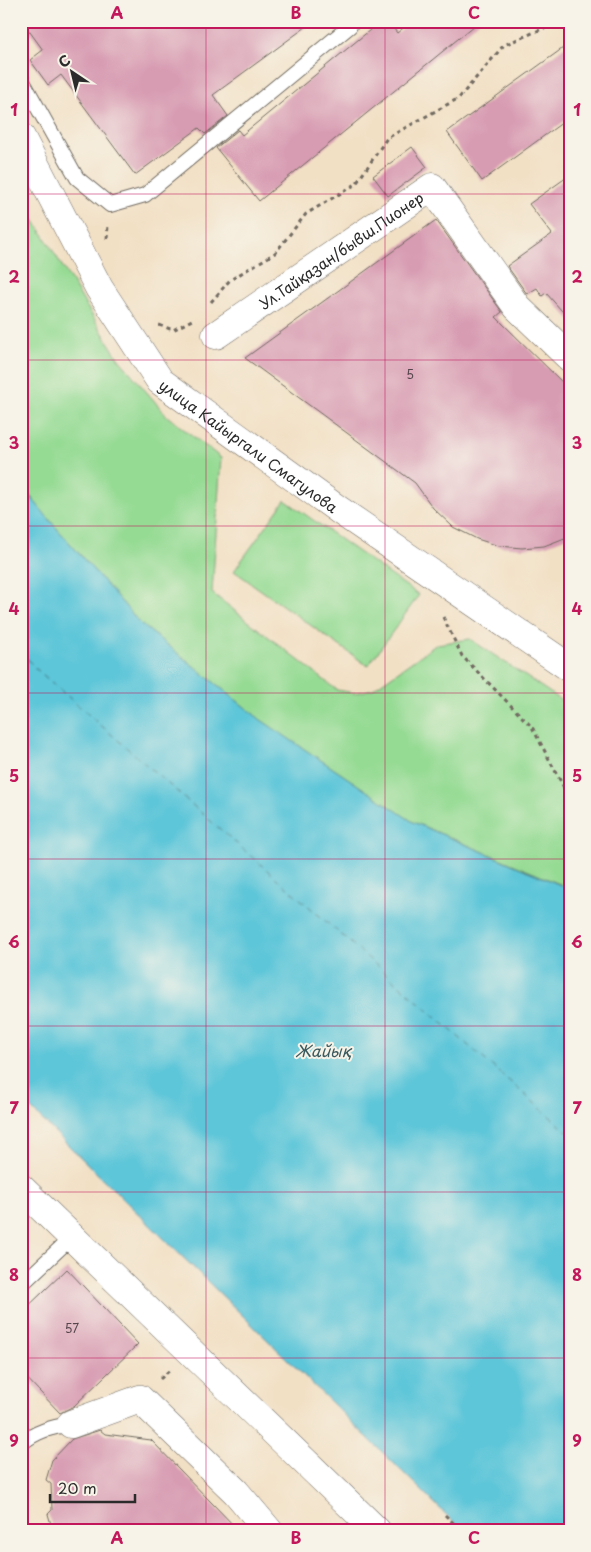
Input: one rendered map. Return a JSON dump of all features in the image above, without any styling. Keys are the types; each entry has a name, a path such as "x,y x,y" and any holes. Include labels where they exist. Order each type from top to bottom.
{"street":[{"name":"улица Кайыргали Смагулова","path":"21,137 99,288 160,381 339,510 570,668"},
{"name":"Ул.Тайқазан/бывш.Пионер","path":"207,326 432,187 517,307 570,358"},
{"path":"21,1188 376,1531"},
{"path":"71,1424 140,1399 236,1492 269,1531"}],"lane":[{"path":"21,78 77,178 110,205 145,195 350,26 347,21"},
{"path":"21,1285 72,1238"},
{"path":"21,1444 30,1436 50,1427 71,1424"}],"path":[{"path":"208,305 230,280 275,253 306,214 356,184 387,138 458,98 504,45 561,21"},
{"path":"106,246 110,205"},
{"path":"156,324 173,330 207,326"},
{"path":"448,585 443,616 462,656 532,727 570,800"},
{"path":"140,1399 190,1350"},
{"path":"444,1516 462,1531"}],"green space":[{"path":"21,198 118,358 167,416 221,458 212,593 337,690 355,693 373,689 437,644 470,639 570,706 570,884 567,887 413,822 261,720 141,624 21,485"},
{"path":"285,500 419,595 368,666 234,571"}],"water":[{"name":"Жайық","path":"21,485 141,624 261,720 413,822 570,889 570,1531 463,1531 21,1099"}],"building":[{"path":"22,21 314,21 213,95 228,116 205,134 199,128 135,175 61,75 48,85 30,60 43,50"},
{"path":"381,21 388,21 397,33 412,21 480,21 259,201 216,148 238,130 242,135"},
{"path":"570,43 570,117 482,181 447,132"},
{"path":"412,147 427,167 388,196 373,176"},
{"path":"570,175 570,320 546,293 542,296 537,288 527,294 507,266 552,234 529,204"},
{"path":"436,220 502,312 496,317 570,390 570,536 544,546 522,548 499,546 477,539 453,527 433,508 415,483 245,358"},
{"path":"67,1269 138,1344 74,1406 60,1413 21,1372 21,1313"},
{"path":"100,1430 105,1434 151,1440 239,1531 53,1531 48,1514 52,1510 51,1484 46,1480 52,1460 72,1439"}],"ferry route":[{"path":"21,650 34,667 570,1134"}]}
